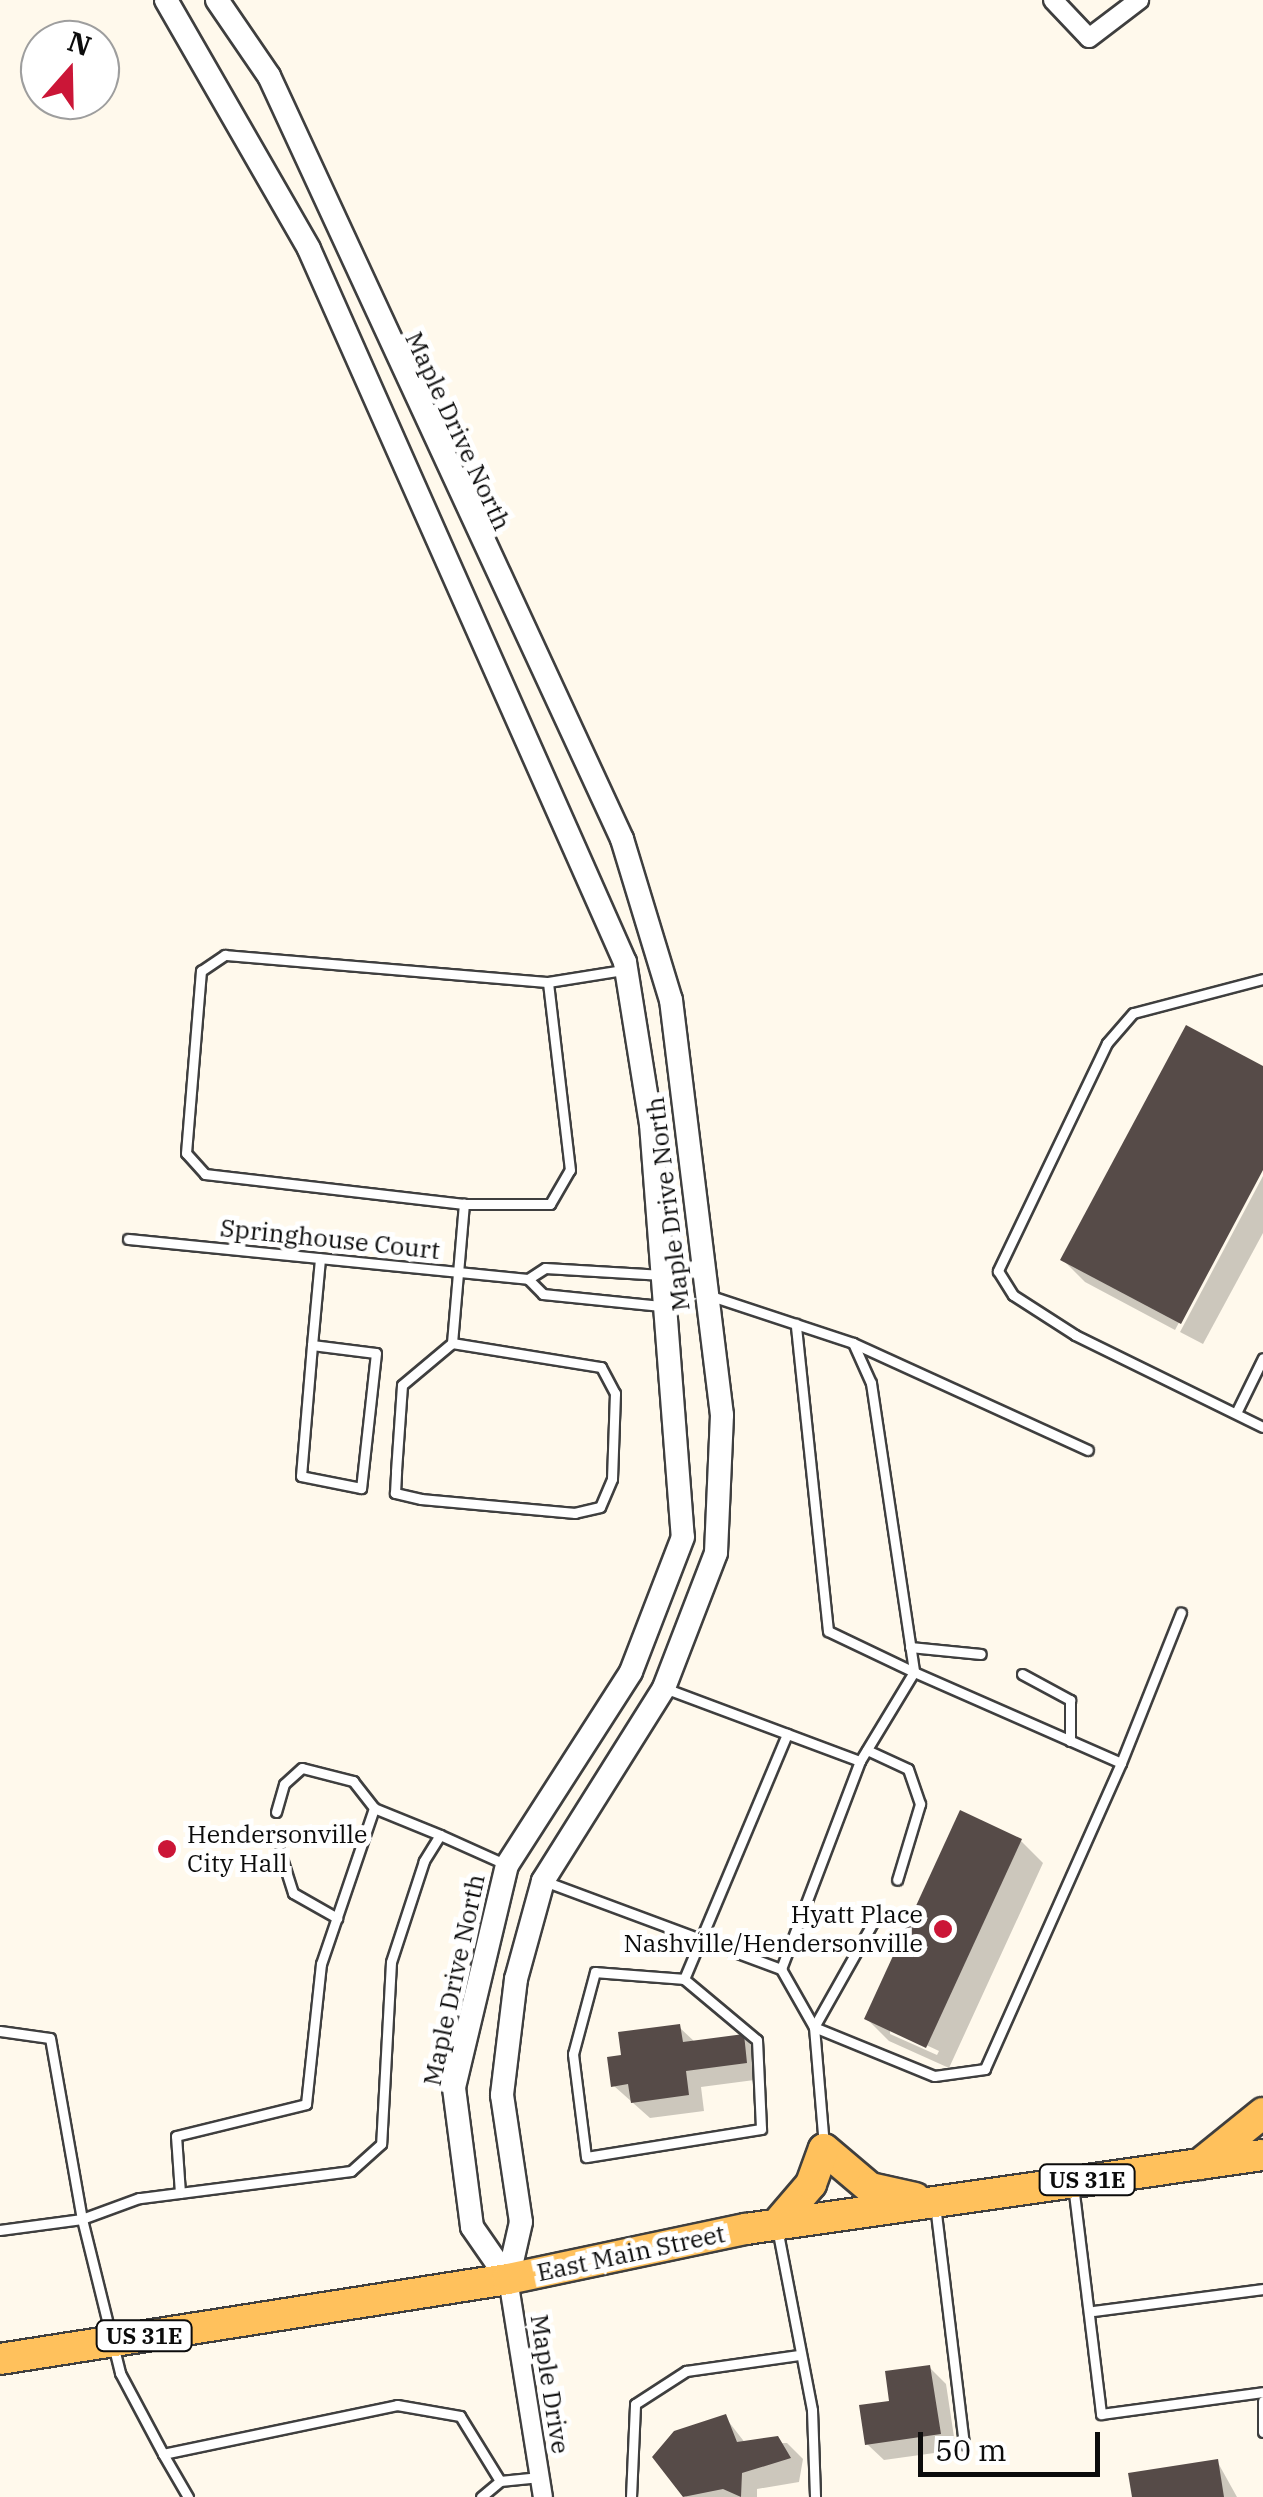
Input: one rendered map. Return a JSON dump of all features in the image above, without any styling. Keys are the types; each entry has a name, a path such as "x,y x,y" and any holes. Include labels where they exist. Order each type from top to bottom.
{"main road":[{"path":"1200,2164 1263,2113"},
{"path":"776,2225 810,2184 824,2149 870,2188 934,2202"},
{"name":"East Main Street","path":"0,2359 508,2279 776,2225 1263,2155"}],"street":[{"name":"Maple Drive North","path":"166,0 182,19 309,249 625,966 668,1292 683,1537 632,1672 507,1866 454,2088 472,2227 508,2279"},
{"name":"Maple Drive North","path":"214,0 269,76 339,239 539,674 622,839 660,955 707,1295 722,1415 716,1553 664,1688 543,1881 516,1979 502,2095 521,2222 508,2279"},
{"path":"182,19 214,0"},
{"path":"1053,0 1089,38 1139,0"},
{"path":"309,249 339,239"},
{"path":"506,690 539,674"},
{"path":"625,966 660,955"},
{"path":"668,1292 707,1295"},
{"path":"632,1672 664,1688"},
{"path":"507,1866 543,1881"},
{"name":"Maple Drive","path":"508,2279 543,2497"}],"lane":[{"path":"548,982 570,1170 550,1204 464,1204 205,1174 186,1153 200,971 225,956 548,982 625,966"},
{"path":"1263,979 1133,1013 1106,1044 998,1270 1013,1294 1075,1335 1263,1426"},
{"path":"452,1343 601,1367 615,1393 612,1479 600,1507 575,1513 395,1494 402,1384 452,1343 464,1204"},
{"name":"Springhouse Court","path":"128,1239 528,1279"},
{"path":"312,1345 376,1354 361,1488 300,1476 312,1345 320,1258"},
{"path":"544,1268 668,1292 543,1294 528,1279 544,1268"},
{"path":"707,1295 853,1343 1088,1450"},
{"path":"796,1324 828,1631 1121,1763"},
{"path":"781,1969 860,1761 914,1672 870,1383 853,1343"},
{"path":"1236,1413 1263,1358"},
{"path":"814,2027 934,2076 985,2069 1121,1763 1181,1612"},
{"path":"910,1646 981,1654"},
{"path":"1022,1674 1070,1700 1070,1740"},
{"path":"664,1688 860,1761"},
{"path":"684,1979 704,1940 787,1734"},
{"path":"867,1750 908,1769 920,1804 897,1880"},
{"path":"276,1812 284,1784 302,1768 353,1780 374,1808 507,1866"},
{"path":"180,2193 176,2136 306,2104 321,1964 374,1808"},
{"path":"0,2230 82,2219 180,2193 350,2170 381,2144 391,1962 440,1836"},
{"path":"280,1852 293,1893 337,1918"},
{"path":"543,1881 781,1969 814,2027 824,2149"},
{"path":"814,2027 876,1917"},
{"path":"595,1972 684,1979 757,2040 761,2129 586,2157 572,2054 595,1972"},
{"path":"0,2031 50,2038 82,2219 109,2342 188,2497"},
{"path":"1072,2182 1094,2311 1086,2324 1102,2414 1263,2392"},
{"path":"934,2202 964,2444"},
{"path":"776,2225 799,2355 814,2497"},
{"path":"1094,2311 1263,2289"},
{"path":"631,2497 635,2404 686,2371 799,2355"},
{"path":"1263,2401 1263,2432"},
{"path":"163,2454 397,2405 460,2416 500,2481"},
{"path":"482,2497 500,2481 540,2477"}],"building":[{"path":"1186,1025 1263,1066 1263,1170 1181,1324 1060,1260"},
{"name":"Hyatt Place Nashville/Hendersonville","path":"960,1810 1022,1839 926,2048 864,2019"},
{"path":"680,2024 683,2042 744,2034 747,2063 686,2071 689,2095 631,2103 628,2084 611,2087 607,2057 621,2055 618,2032"},
{"path":"930,2365 941,2434 865,2445 859,2405 889,2401 885,2371"},
{"path":"726,2414 737,2442 778,2436 791,2458 742,2473 741,2497 723,2489 683,2497 652,2457 674,2431"},
{"path":"1218,2459 1224,2497 1132,2497 1128,2473"}],"place":[{"name":"Hendersonville City Hall","path":"167,1849"},
{"name":"Hyatt Place Nashville/Hendersonville","path":"943,1929"}]}
